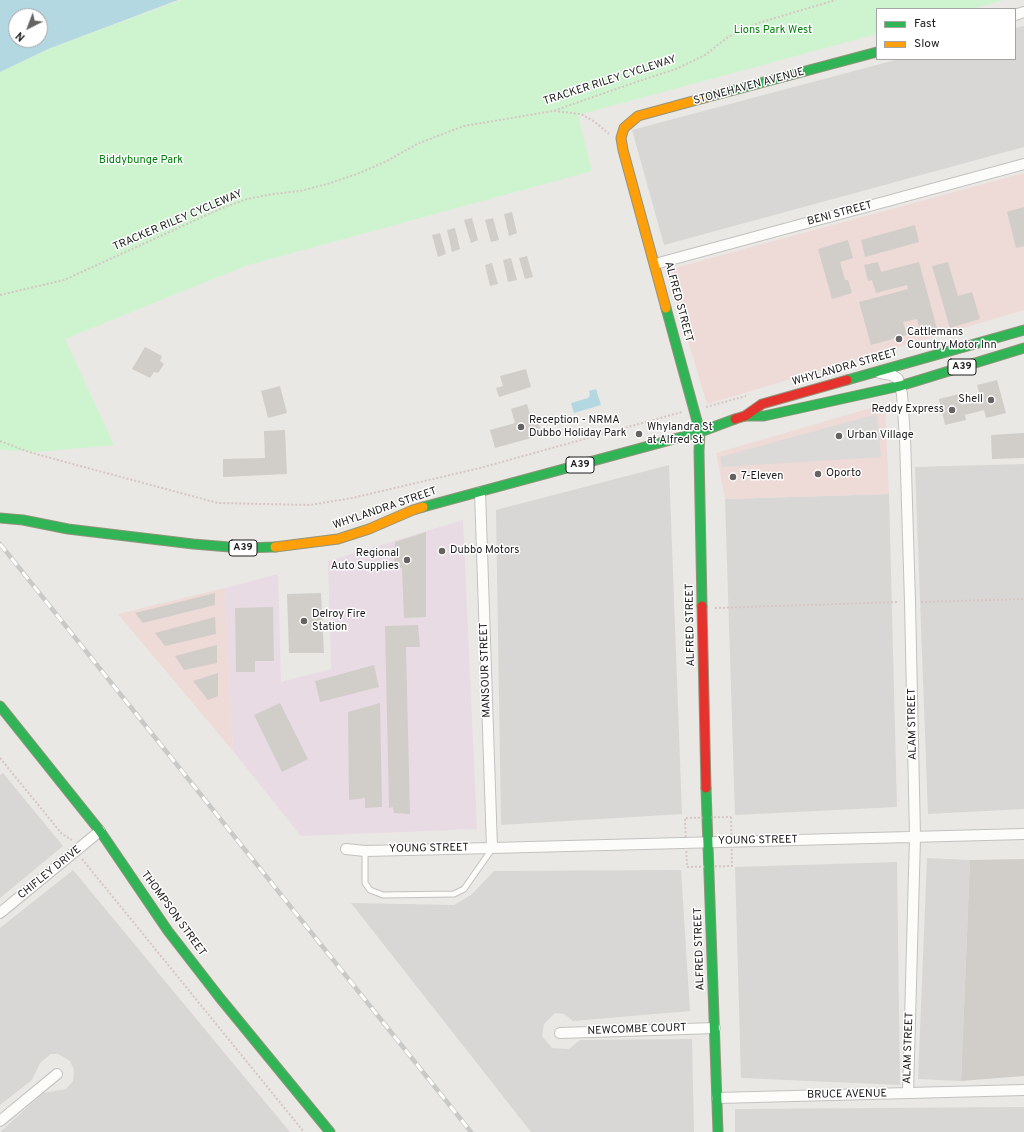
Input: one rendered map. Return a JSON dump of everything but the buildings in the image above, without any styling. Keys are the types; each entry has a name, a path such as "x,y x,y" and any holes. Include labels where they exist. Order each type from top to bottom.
{"main road":[{"name":"STONEHAVEN AVENUE","path":"624,128 638,116 876,52"},
{"name":"ALFRED STREET","path":"624,128 621,138 623,150 700,432 699,451 702,609 718,1132"},
{"name":"WHYLANDRA STREET","path":"0,518 193,544 242,548 280,547 338,539 369,529 413,510 700,432 745,416 762,404 1024,330"},
{"name":"WHYLANDRA STREET","path":"745,416 764,416 900,386 1024,348"},
{"name":"THOMPSON STREET","path":"0,706 100,831 168,931 220,998 330,1132"}],"street":[{"name":"BENI STREET","path":"655,264 1024,164"},
{"path":"876,372 892,375 898,380 900,386"},
{"name":"ALAM STREET","path":"900,386 902,394 910,602 915,837 908,1093"},
{"name":"MANSOUR STREET","path":"480,492 492,848"},
{"name":"CHIFLEY DRIVE","path":"0,913 100,831"},
{"name":"YOUNG STREET","path":"346,849 365,851 1024,834"},
{"name":"NEWCOMBE COURT","path":"560,1033 715,1028"},
{"path":"0,1121 57,1074"},
{"name":"BRUCE AVENUE","path":"717,1098 1024,1090"}],"lane":[{"name":"YOUNG STREET","path":"365,851 365,883 370,890 376,893 383,895 454,894 464,889 492,848"}],"path":[{"name":"TRACKER RILEY CYCLEWAY","path":"0,295 64,280 220,209 246,199 300,191 357,174 385,162 417,144 464,126 553,111 676,69 705,55 728,37 758,23 836,0"},
{"path":"553,111 581,114 595,122 610,135"},
{"path":"0,441 62,461 218,503 310,505 352,498 480,468 678,412 748,396"},
{"path":"702,609 1024,599"},
{"path":"0,758 62,834 80,848 304,1132"}],"shaded area":[{"path":"1024,26 1024,147 664,245 632,130 895,60 1016,60 1016,28"},
{"path":"1024,173 1024,310 707,404 667,270"},
{"name":"Urban Village","path":"885,404 889,494 725,499 716,453"},
{"name":"Urban Village","path":"877,414 881,457 722,467 720,457"},
{"path":"1024,464 1024,809 928,814 915,467"},
{"path":"669,465 682,814 501,825 496,510"},
{"path":"889,494 897,807 735,815 725,499"},
{"path":"463,520 477,829 301,836 233,751 225,588 278,574 281,682 331,669 328,561"},
{"path":"225,588 233,751 118,614"},
{"path":"3,773 63,846 0,898 0,775"},
{"path":"927,858 970,860 961,1081 918,1079"},
{"path":"897,862 900,1085 741,1078 735,867"},
{"path":"73,870 290,1132 0,1132 43,1093 66,1089 73,1081 74,1070 70,1061 58,1054 51,1054 40,1063 32,1080 0,1105 0,928"},
{"path":"681,870 690,1011 573,1021 564,1014 555,1013 544,1024 542,1036 552,1048 569,1049 580,1040 692,1039 694,1132 531,1132 351,903 454,905 471,895 494,871"},
{"path":"1024,1107 1024,1132 735,1132 735,1109"}],"green space":[{"name":"Biddybunge Park","path":"181,0 1004,0 975,8 876,8 876,34 578,115 592,171 245,266 65,339 114,445 37,452 0,450 0,72 48,49"}],"water":[{"path":"0,0 178,0 48,49 0,72"},
{"path":"596,389 601,405 574,413 571,403 588,398 590,395 589,391"}],"railway":[{"path":"0,544 471,1132"}],"traffic: fast":[{"path":"704,98 876,52"},
{"path":"666,308 700,432 699,451 702,606"},
{"path":"847,380 1024,330"},
{"path":"745,416 764,416 900,386 1024,348"},
{"path":"423,507 700,432 735,419"},
{"path":"0,518 23,520 68,529 193,544 242,548 275,547"},
{"path":"0,706 100,831 168,931 220,998 330,1132"},
{"path":"706,788 718,1132"}],"traffic: slow":[{"path":"666,308 621,138 624,128 638,116 704,98"},
{"path":"275,547 338,539 369,529 423,507"}],"traffic: jam":[{"path":"735,419 745,416 762,404 847,380"},
{"path":"702,606 706,788"}],"place":[{"name":"Cattlemans Country Motor Inn","path":"899,339"},
{"name":"Shell","path":"991,400"},
{"name":"Reddy Express","path":"952,410"},
{"name":"Reception - NRMA Dubbo Holiday Park","path":"521,427"},
{"name":"Whylandra St at Alfred St","path":"639,434"},
{"name":"Urban Village","path":"839,436"},
{"name":"Oporto","path":"818,474"},
{"name":"7-Eleven","path":"733,477"},
{"name":"Dubbo Motors","path":"442,551"},
{"name":"Regional Auto Supplies","path":"407,560"},
{"name":"Delroy Fire Station","path":"304,621"}],"park label":[{"name":"Lions Park West","path":"773,31"}]}
